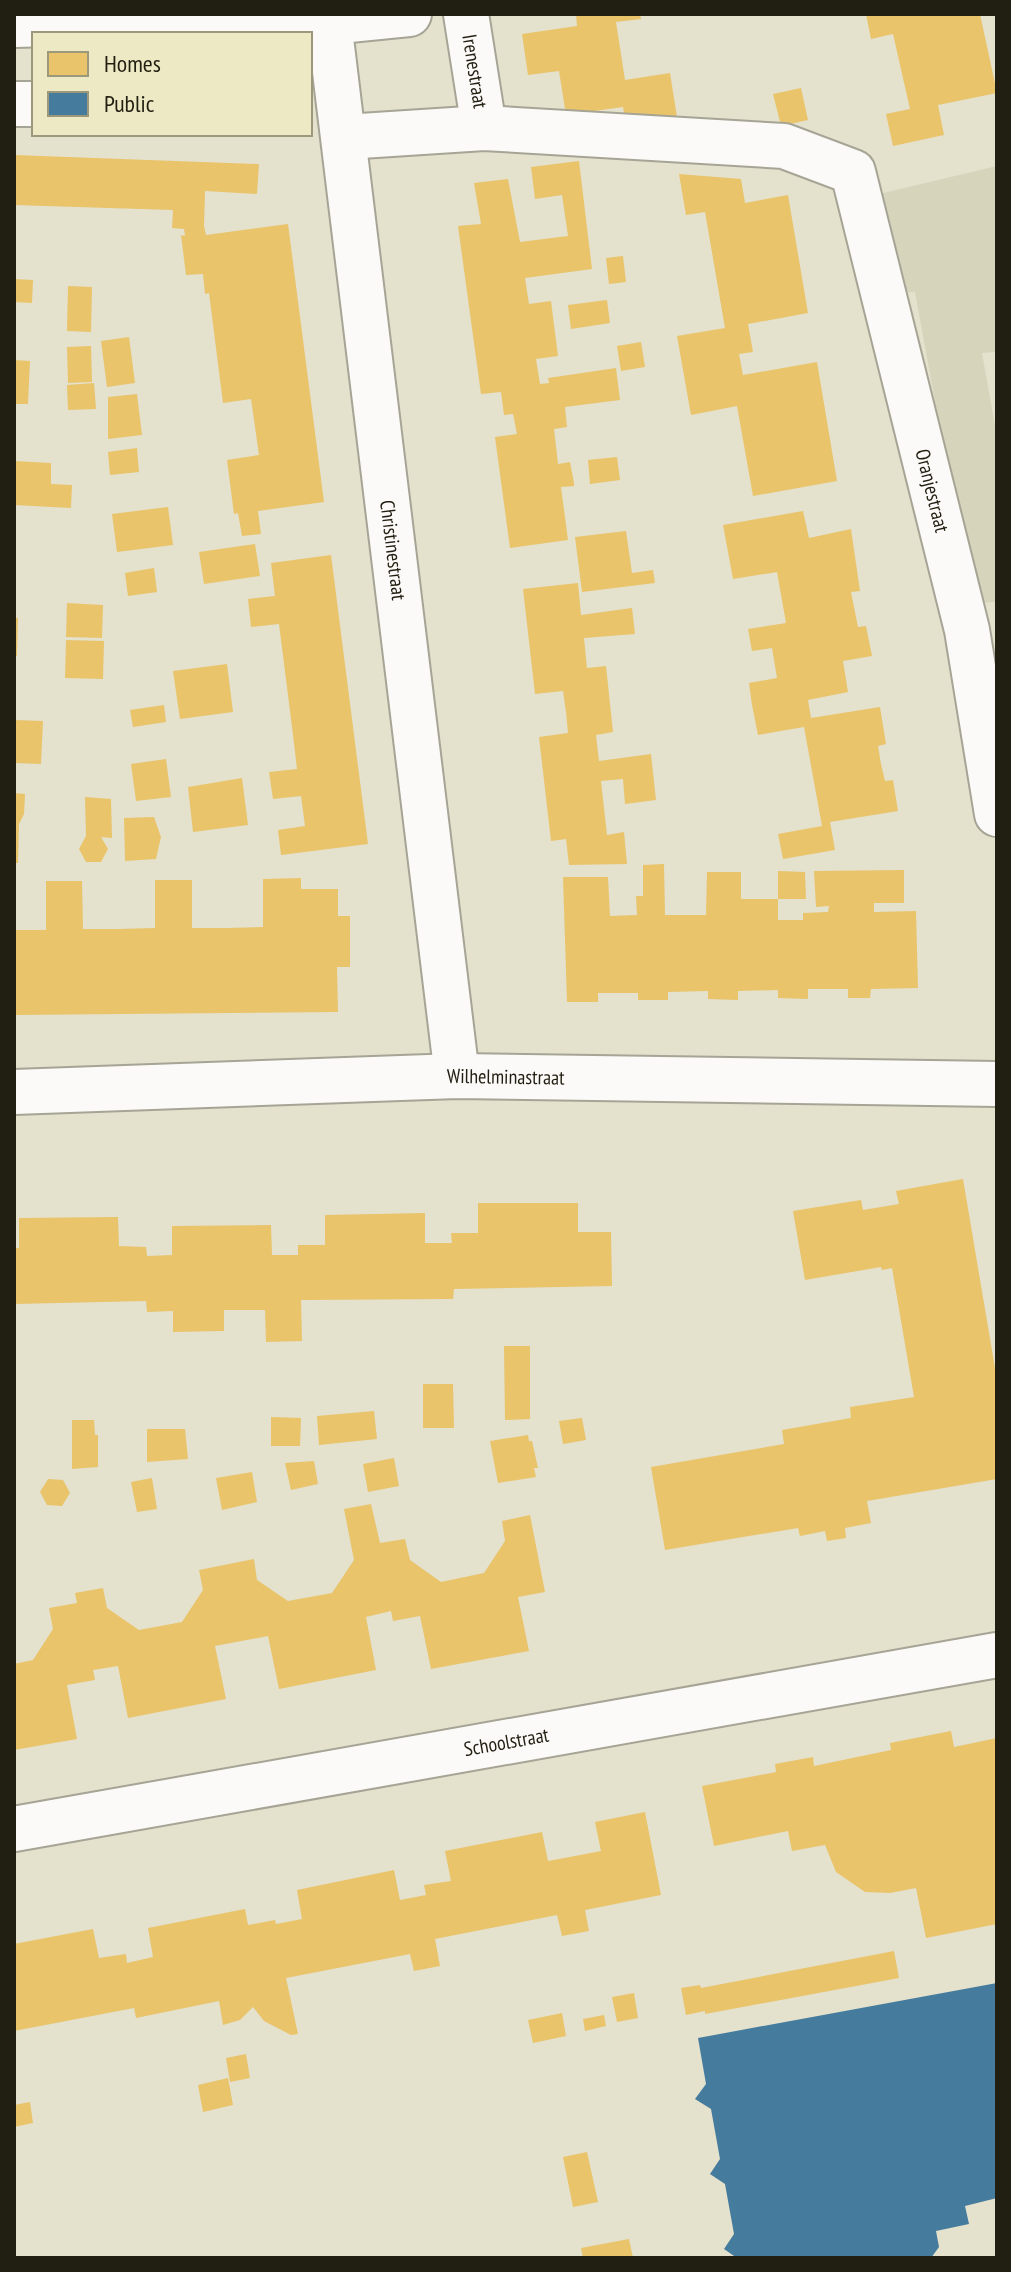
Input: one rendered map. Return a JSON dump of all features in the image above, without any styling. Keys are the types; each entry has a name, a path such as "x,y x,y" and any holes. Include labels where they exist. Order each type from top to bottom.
{"street":[{"path":"14,25 211,20 329,22 409,14"},
{"name":"Irenestraat","path":"466,14 484,128"},
{"name":"Christinestraat","path":"329,22 457,1076"},
{"path":"345,137 484,128"},
{"name":"Oranjestraat","path":"484,128 784,146 853,172 982,630 997,814"},
{"name":"Wilhelminastraat","path":"14,1092 457,1076 997,1084"},
{"name":"Schoolstraat","path":"14,1829 997,1655"}],"shaded area":[{"path":"997,166 997,352 982,353 997,437 997,602 972,603 915,292 898,293 879,194"}],"building: Homes":[{"path":"576,14 640,14 641,19 616,22 625,80 670,73 677,117 626,125 623,107 566,115 559,71 528,75 522,34 577,26"},
{"path":"866,14 980,14 997,93 938,105 944,135 893,146 886,114 910,109 893,34 871,39"},
{"path":"801,88 808,120 781,126 773,94"},
{"path":"14,155 259,164 257,194 205,191 204,226 206,235 288,224 324,502 258,511 261,534 242,536 238,513 234,514 227,460 259,455 251,399 223,403 209,293 205,294 203,274 186,275 181,235 185,236 184,229 172,228 173,210 14,205"},
{"path":"579,161 592,269 525,278 529,304 551,301 558,356 536,359 540,384 549,383 548,378 616,368 620,400 565,407 567,427 554,429 558,464 570,462 574,483 574,486 561,487 568,540 510,548 495,437 517,434 513,414 504,415 501,392 481,394 458,226 481,224 474,183 508,179 520,242 568,236 562,195 535,199 531,167"},
{"path":"679,174 741,179 745,203 788,195 808,313 748,324 753,352 739,354 743,375 817,362 837,481 753,496 737,406 691,415 677,336 725,328 705,212 686,215"},
{"path":"623,256 626,282 609,284 606,258"},
{"path":"14,279 33,280 32,303 14,302"},
{"path":"68,286 92,287 91,332 67,331"},
{"path":"607,300 610,323 571,329 568,305"},
{"path":"129,337 135,383 107,387 101,341"},
{"path":"641,342 645,367 621,371 617,346"},
{"path":"91,346 92,382 68,383 67,347"},
{"path":"14,360 30,361 28,404 14,404"},
{"path":"94,383 96,409 68,410 67,385"},
{"path":"137,394 142,435 108,439 108,397"},
{"path":"137,448 139,472 110,475 108,452"},
{"path":"617,457 620,480 590,484 588,460"},
{"path":"14,461 51,463 51,484 72,485 71,508 14,505"},
{"path":"168,507 173,545 117,552 112,514"},
{"path":"803,511 809,538 851,529 860,591 851,592 858,627 866,626 872,656 843,661 848,692 808,700 811,718 880,707 886,744 878,746 881,764 885,781 893,780 898,811 830,822 835,850 783,859 778,834 822,826 804,727 758,735 752,705 749,683 777,678 772,648 752,651 748,629 786,623 777,572 733,579 723,525"},
{"path":"626,531 632,573 653,570 655,583 582,592 575,537"},
{"path":"255,544 260,576 204,584 199,552"},
{"path":"331,555 368,844 281,855 278,830 305,826 301,796 273,799 269,772 297,769 279,624 251,627 248,599 275,596 271,563"},
{"path":"154,568 157,592 128,596 125,573"},
{"path":"578,583 581,615 632,608 635,634 584,638 587,668 606,666 613,732 596,735 599,761 651,754 656,800 625,804 623,779 601,781 607,835 624,832 627,864 569,865 566,839 551,841 539,737 568,733 566,712 563,691 535,694 523,589"},
{"path":"67,603 103,605 102,638 66,637"},
{"path":"14,618 18,618 17,656 14,656"},
{"path":"66,640 104,641 103,679 65,678"},
{"path":"227,664 233,712 180,719 173,671"},
{"path":"164,705 166,722 133,727 130,710"},
{"path":"14,720 43,721 41,764 14,763"},
{"path":"166,759 171,797 136,801 131,764"},
{"path":"242,778 248,825 193,832 188,787"},
{"path":"14,793 25,794 24,814 19,824 18,863 14,863"},
{"path":"85,797 111,799 112,838 101,837 108,849 101,862 86,862 79,849 86,836"},
{"path":"154,817 161,837 156,859 125,861 124,818"},
{"path":"664,864 665,915 706,915 707,872 741,872 741,899 778,899 778,920 803,920 803,913 828,912 829,906 816,907 814,871 904,870 904,903 874,903 874,912 916,911 918,988 871,989 870,998 848,998 848,989 808,989 808,999 778,998 778,990 738,991 738,1000 708,999 708,991 668,992 668,1000 638,1000 638,993 598,993 598,1002 567,1002 563,877 608,877 610,916 637,915 636,896 643,896 643,865"},
{"path":"778,871 805,872 806,899 778,899"},
{"path":"301,878 301,889 338,889 338,916 350,916 350,967 337,967 338,1012 14,1015 14,930 46,930 46,881 82,881 83,929 119,929 155,928 155,880 192,880 192,928 228,928 263,927 263,879"},
{"path":"963,1179 997,1380 997,1479 867,1501 871,1523 845,1528 846,1538 827,1541 825,1531 800,1536 798,1528 665,1550 651,1467 784,1444 782,1430 851,1418 850,1407 914,1397 892,1268 882,1270 881,1267 805,1280 793,1211 861,1200 863,1210 899,1204 896,1191"},
{"path":"478,1203 578,1203 578,1232 611,1232 612,1286 454,1289 453,1299 301,1300 302,1341 266,1342 265,1310 224,1310 224,1331 173,1332 173,1311 147,1312 146,1301 14,1304 14,1248 19,1248 19,1218 118,1217 119,1246 146,1247 147,1256 172,1255 172,1226 271,1225 272,1255 298,1255 298,1245 325,1245 325,1215 425,1213 425,1243 452,1243 451,1233 478,1233"},
{"path":"504,1346 530,1346 530,1419 505,1420"},
{"path":"423,1384 453,1384 454,1428 423,1428"},
{"path":"374,1411 377,1439 319,1445 317,1416"},
{"path":"271,1417 301,1418 300,1446 271,1446"},
{"path":"582,1418 586,1440 563,1444 559,1421"},
{"path":"72,1420 94,1420 95,1435 98,1435 98,1467 72,1469"},
{"path":"147,1429 185,1429 188,1459 147,1462"},
{"path":"528,1435 538,1468 534,1468 536,1477 498,1483 490,1441"},
{"path":"394,1458 399,1486 368,1492 363,1464"},
{"path":"314,1461 318,1484 291,1490 285,1463"},
{"path":"252,1472 257,1502 222,1510 216,1478"},
{"path":"152,1478 157,1509 137,1512 131,1482"},
{"path":"48,1479 63,1480 70,1493 62,1506 47,1505 40,1492"},
{"path":"371,1504 380,1543 405,1539 410,1560 441,1582 484,1573 505,1541 502,1521 530,1515 545,1592 518,1597 529,1651 431,1669 420,1616 393,1621 391,1611 366,1617 376,1670 279,1689 268,1636 215,1646 226,1699 128,1718 118,1666 93,1670 95,1680 67,1685 77,1739 14,1750 14,1664 33,1660 53,1629 49,1608 77,1603 75,1593 103,1588 107,1608 139,1630 182,1622 203,1590 199,1570 254,1559 257,1580 288,1601 332,1593 354,1560 344,1509"},
{"path":"951,1731 954,1747 997,1738 997,1924 926,1938 916,1888 890,1893 865,1892 836,1872 825,1845 792,1851 788,1831 714,1846 702,1786 776,1772 775,1764 813,1757 814,1766 891,1750 890,1743"},
{"path":"645,1812 661,1895 585,1910 589,1931 562,1936 557,1915 435,1939 440,1966 414,1971 410,1954 286,1978 298,2034 291,2035 264,2021 253,2007 240,2020 223,2025 219,2001 136,2018 134,2008 14,2031 14,1944 93,1929 99,1958 126,1954 127,1963 153,1957 148,1928 245,1909 248,1925 302,1919 297,1890 394,1870 400,1900 426,1895 424,1885 451,1881 445,1851 542,1832 548,1861 601,1851 595,1822"},
{"path":"894,1951 899,1978 686,2015 681,1988 700,1985 701,1988"},
{"path":"634,1993 638,2018 617,2022 612,1997"},
{"path":"562,2013 566,2036 533,2043 528,2020"},
{"path":"604,2015 606,2026 585,2031 583,2019"},
{"path":"246,2054 250,2078 230,2082 226,2058"},
{"path":"228,2078 233,2105 203,2112 198,2085"},
{"path":"30,2102 33,2123 14,2127 14,2105"},
{"path":"587,2152 598,2202 573,2207 563,2157"},
{"path":"629,2239 633,2258 583,2258 581,2248"}],"building: Public":[{"path":"997,1983 997,2198 965,2206 969,2224 936,2231 939,2247 931,2258 737,2258 724,2249 734,2234 725,2184 710,2174 720,2159 711,2109 695,2099 706,2084 698,2038"}]}
